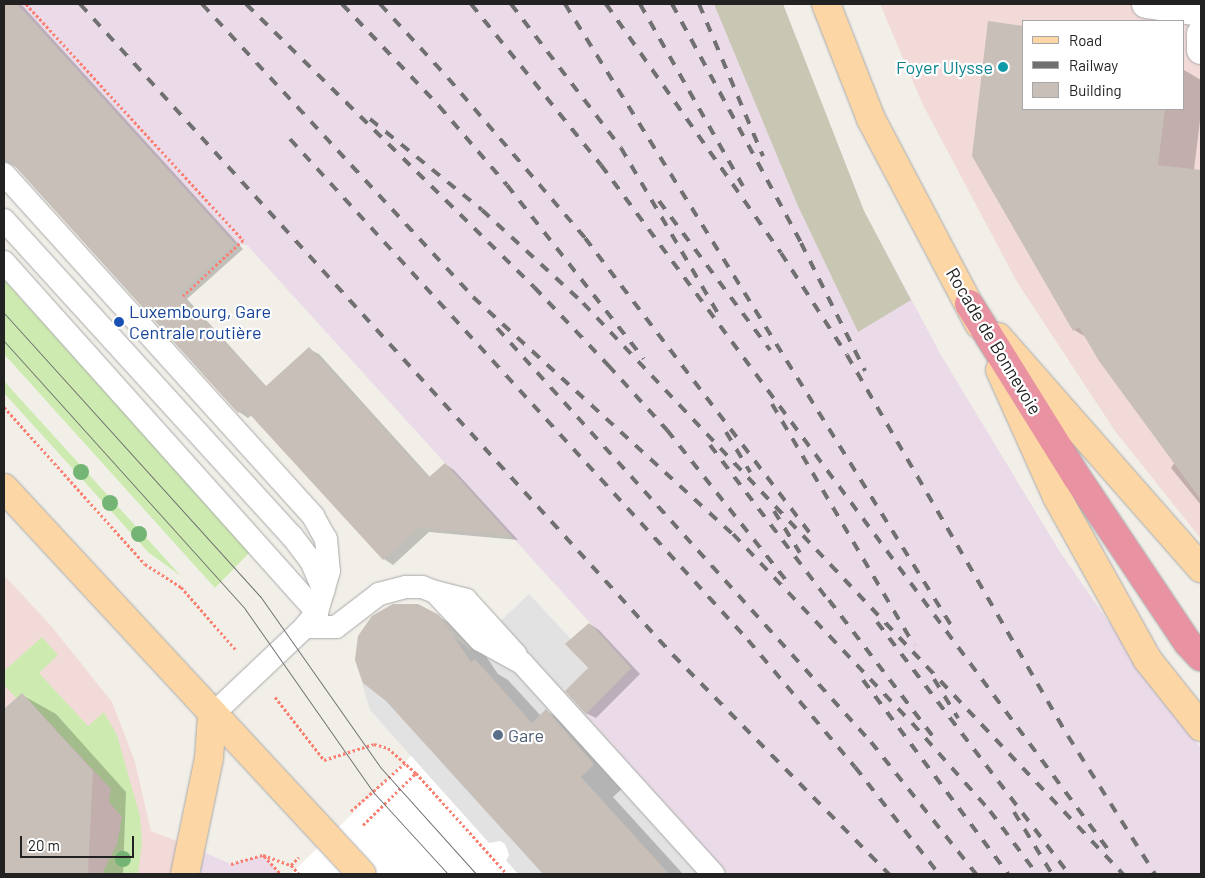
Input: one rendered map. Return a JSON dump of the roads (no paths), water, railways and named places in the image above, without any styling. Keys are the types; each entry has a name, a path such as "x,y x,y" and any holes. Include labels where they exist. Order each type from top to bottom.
{"highway":[{"name":"Rocade de Bonnevoie","path":"969,304 1076,476 1188,643 1201,657"}],"main road":[{"name":"Rocade de Bonnevoie","path":"826,4 871,119 969,304"},
{"path":"969,304 1201,568"},
{"path":"969,304 1062,506 1146,659 1201,727"},
{"path":"4,488 212,715 362,874"},
{"path":"185,874 209,758 212,715"}],"street":[{"path":"1154,4 1201,12"},
{"path":"1201,34 1201,50"}],"lane":[{"path":"4,174 320,526 328,554 315,610 212,715"},
{"path":"39,213 43,264 51,314"},
{"path":"4,220 292,536 312,563 315,610"},
{"path":"4,256 92,272"},
{"path":"4,262 315,610 336,627 379,594 406,586 422,586 435,592 480,640 522,663 713,874"}],"tram line":[{"path":"4,313 260,596 381,768 476,874"},
{"path":"4,341 245,609 374,793 448,874"}],"railway":[{"path":"80,4 673,655 889,874"},
{"path":"202,4 473,297 733,534 912,723 990,811 1037,874"},
{"path":"246,4 534,287 608,365 667,430 790,585"},
{"path":"342,4 439,106 507,185 644,359"},
{"path":"380,4 448,78 585,238 812,536"},
{"path":"471,4 601,165 1110,852"},
{"path":"511,4 621,148 722,320"},
{"path":"565,4 954,630"},
{"path":"606,4 781,253 847,355 1068,736 1155,874"},
{"path":"640,4 743,186"},
{"path":"672,4 801,243 865,371"},
{"path":"699,4 763,156"},
{"path":"370,119 482,210 583,303 1123,874"},
{"path":"290,139 748,640 855,767 939,874"},
{"path":"659,201 770,350"},
{"path":"497,328 871,742 976,874"},
{"path":"772,404 914,645"},
{"path":"726,432 750,472"},
{"path":"710,445 832,605"},
{"path":"774,511 800,553"},
{"path":"829,600 935,739"},
{"path":"877,622 1069,874"},
{"path":"934,679 958,718"},
{"path":"863,680 1008,874"},
{"path":"1014,812 1052,874"}],"place":[{"name":"Foyer Ulysse","path":"1003,67"},
{"name":"Luxembourg, Gare Centrale routière","path":"119,322"},
{"name":"Gare","path":"498,735"}]}
